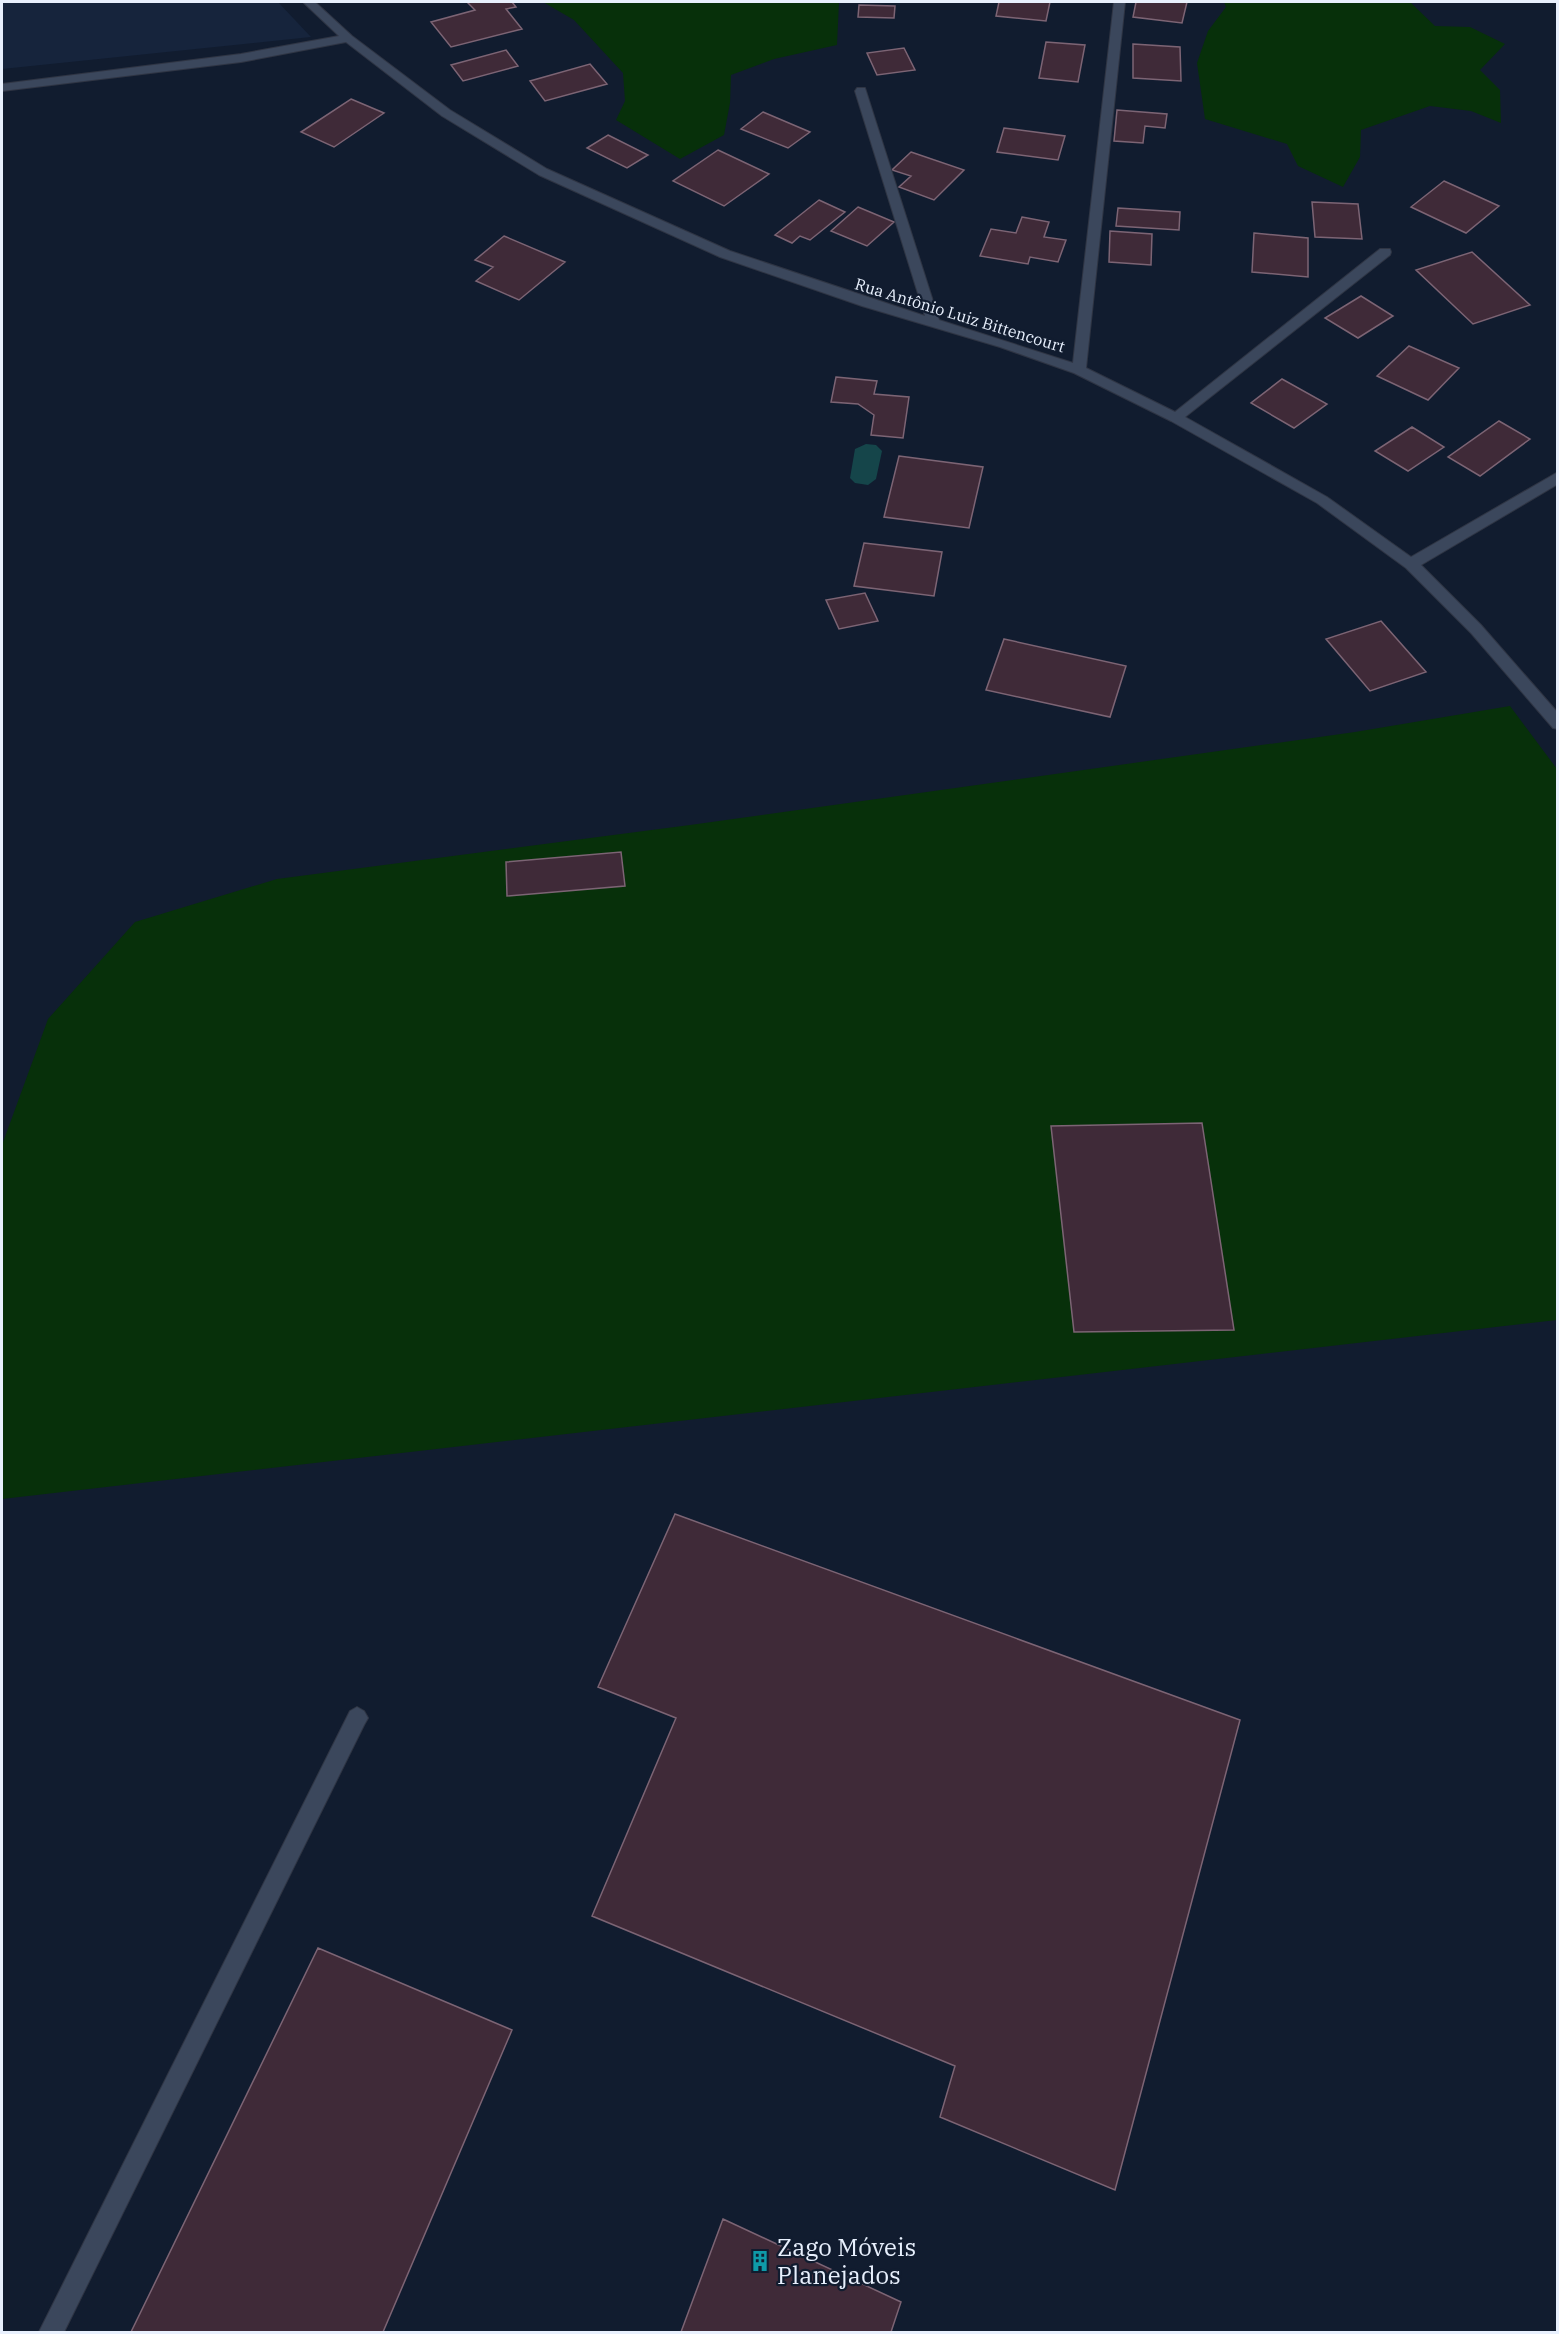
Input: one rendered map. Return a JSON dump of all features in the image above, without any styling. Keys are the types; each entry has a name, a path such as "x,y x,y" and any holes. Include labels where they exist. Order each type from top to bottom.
{"street":[{"name":"Rua Antônio Luiz Bittencourt","path":"309,2 348,38 446,113 543,172 725,254 856,300 1005,344 1079,370 1176,418 1322,500 1411,564 1476,629 1557,724"},
{"path":"1079,370 1120,2"},
{"path":"2,88 241,58 348,38"},
{"path":"861,91 934,324"},
{"path":"1176,418 1385,252"},
{"path":"1411,564 1557,477"},
{"path":"51,2332 357,1718"}],"shaded area":[{"path":"2,2 278,2 311,37 2,69"},
{"path":"866,444 876,445 882,451 876,479 868,485 855,483 850,478 855,449"}],"green space":[{"path":"543,2 839,2 837,45 774,59 731,75 730,103 724,135 680,159 616,120 625,101 623,73 574,20"},
{"path":"1224,2 1410,2 1435,26 1470,27 1505,44 1480,70 1500,90 1501,123 1471,111 1430,106 1361,130 1360,157 1343,187 1298,166 1287,144 1205,119 1197,63 1208,31 1226,7"},
{"path":"1510,706 1557,769 1557,1320 2,1499 2,1145 48,1019 135,922 277,879 690,825 1355,732"}],"building":[{"path":"467,2 512,2 516,7 506,9 522,29 451,47 431,22 475,10"},
{"path":"999,2 1050,2 1046,21 996,16"},
{"path":"1136,2 1187,2 1182,23 1133,17"},
{"path":"859,5 895,6 894,18 858,17"},
{"path":"1046,42 1085,45 1078,82 1039,78"},
{"path":"1133,44 1180,47 1181,81 1133,78"},
{"path":"904,48 915,70 877,75 867,53"},
{"path":"506,50 518,66 463,81 451,65"},
{"path":"590,64 607,84 545,101 530,81"},
{"path":"351,99 384,113 334,147 301,132"},
{"path":"1117,110 1167,114 1165,128 1145,126 1143,143 1114,141"},
{"path":"763,112 810,132 788,148 741,129"},
{"path":"1004,128 1065,136 1058,160 997,152"},
{"path":"608,135 648,155 627,168 587,148"},
{"path":"718,150 769,174 724,206 673,181"},
{"path":"911,152 964,170 934,200 899,187 911,176 892,170"},
{"path":"1444,181 1499,206 1466,233 1411,207"},
{"path":"819,200 845,212 810,240 800,236 792,243 775,235"},
{"path":"1312,202 1358,204 1362,239 1315,237"},
{"path":"858,207 894,222 867,246 831,231"},
{"path":"1118,208 1180,212 1179,230 1116,226"},
{"path":"1022,217 1049,222 1044,237 1066,240 1058,262 1030,257 1028,264 980,256 991,229 1016,233"},
{"path":"1110,231 1152,234 1151,265 1109,262"},
{"path":"1254,233 1308,238 1308,277 1252,272"},
{"path":"504,236 565,262 519,300 476,281 493,267 475,260"},
{"path":"1472,252 1530,305 1473,324 1416,270"},
{"path":"1361,296 1393,316 1358,338 1325,318"},
{"path":"1409,346 1459,368 1428,400 1377,376"},
{"path":"836,377 877,381 874,394 909,397 903,438 871,435 874,415 858,404 831,402"},
{"path":"1282,379 1327,404 1294,428 1251,403"},
{"path":"1499,421 1530,439 1480,476 1448,457"},
{"path":"1412,427 1444,447 1408,471 1375,451"},
{"path":"899,456 983,467 969,528 884,517"},
{"path":"864,543 942,552 934,596 854,586"},
{"path":"865,593 878,621 839,629 826,600"},
{"path":"1381,621 1426,672 1370,691 1326,639"},
{"path":"1004,639 1126,666 1110,717 986,690"},
{"path":"621,852 625,886 507,896 506,862"},
{"path":"1202,1123 1234,1330 1074,1332 1051,1126"},
{"path":"675,1514 1240,1720 1115,2190 940,2117 955,2066 592,1916 676,1718 598,1687"},
{"path":"318,1948 512,2030 383,2332 131,2332"},
{"name":"Zago Móveis Planejados","path":"723,2219 901,2302 891,2332 681,2332"}],"place":[{"name":"Zago Móveis Planejados","path":"760,2261"}]}
